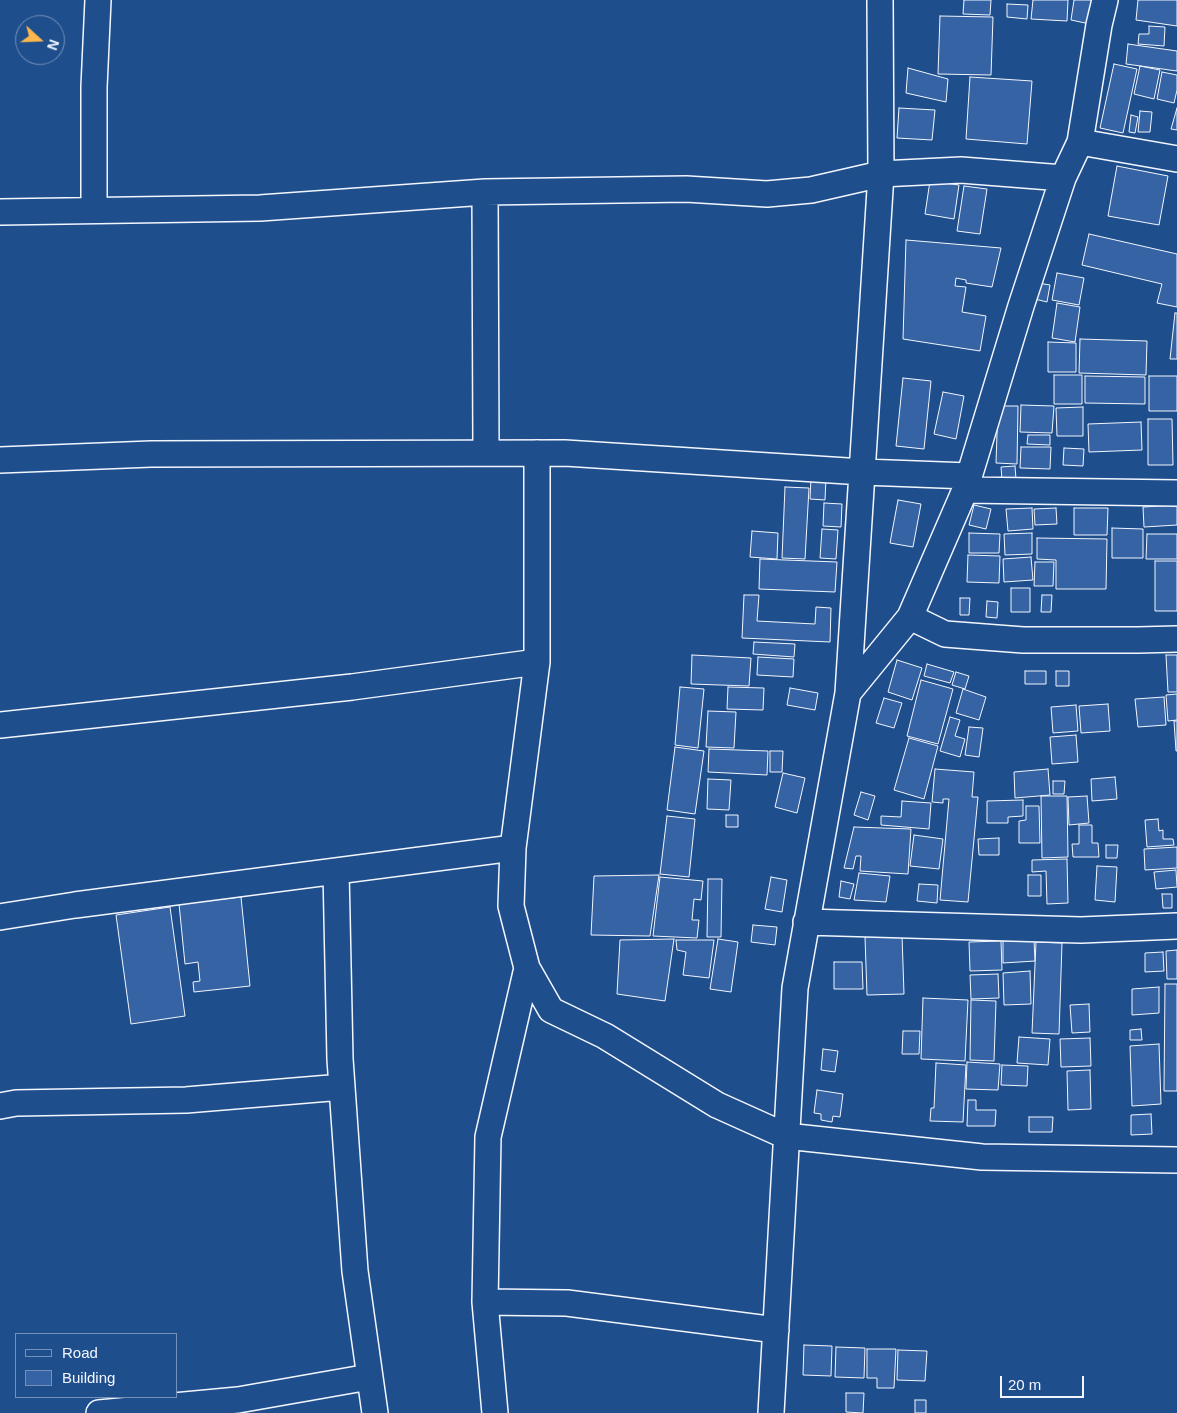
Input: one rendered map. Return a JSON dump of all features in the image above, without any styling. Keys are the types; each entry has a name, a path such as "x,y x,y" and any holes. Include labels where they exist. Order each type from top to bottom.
{"street":[{"path":"94,210 94,88 98,0"},
{"path":"771,1413 795,988 848,692 881,174 880,0"},
{"path":"848,692 910,617 967,483 1021,306 1063,178 1080,142 1099,25 1105,0"},
{"path":"1080,142 1177,159"},
{"path":"0,212 260,208 484,192 686,189 767,194 811,190 881,174 961,170 1063,178"},
{"path":"484,192 486,453"},
{"path":"537,453 537,662 513,848 511,906 527,968 551,1010 605,1036 717,1105 786,1136 982,1157 1177,1160"},
{"path":"0,460 151,454 565,453 863,472 967,483 1177,494"},
{"path":"910,617 945,634 1023,640 1177,639"},
{"path":"0,725 352,687 537,662"},
{"path":"0,917 75,905 513,848"},
{"path":"336,871 342,1087 354,1271 374,1413"},
{"path":"806,922 1080,930 1177,926"},
{"path":"495,1413 485,1302 488,1137 527,968"},
{"path":"0,1106 16,1103 186,1100 342,1087"},
{"path":"485,1302 567,1303 776,1330"},
{"path":"99,1413 238,1400 370,1377"}],"building":[{"path":"964,0 991,0 990,15 963,14"},
{"path":"1033,0 1068,0 1067,21 1031,19"},
{"path":"1074,0 1094,0 1090,24 1071,20"},
{"path":"1138,0 1177,0 1177,26 1136,20"},
{"path":"1007,4 1028,5 1027,19 1007,17"},
{"path":"940,16 993,17 991,75 938,74"},
{"path":"1149,26 1165,27 1164,46 1138,44 1139,34 1149,34"},
{"path":"1128,44 1177,51 1177,71 1126,64"},
{"path":"1114,64 1137,69 1123,133 1100,128"},
{"path":"1140,66 1160,70 1154,99 1134,94"},
{"path":"908,68 948,79 946,102 906,93"},
{"path":"1162,72 1177,75 1177,90 1174,103 1157,99"},
{"path":"970,77 1032,81 1027,144 966,139"},
{"path":"899,108 935,110 932,140 897,138"},
{"path":"1177,108 1177,130 1171,129"},
{"path":"1140,111 1152,112 1150,132 1138,132"},
{"path":"1131,115 1138,117 1135,133 1129,132"},
{"path":"1117,166 1168,176 1159,225 1108,216"},
{"path":"930,181 959,185 954,219 925,214"},
{"path":"964,186 987,189 980,234 957,231"},
{"path":"1089,234 1177,254 1177,307 1157,303 1162,284 1082,265"},
{"path":"906,240 1001,248 992,287 966,283 966,280 956,278 955,286 966,287 962,312 986,316 980,351 903,339"},
{"path":"1057,273 1084,278 1079,305 1052,300"},
{"path":"1038,283 1050,285 1047,302 1035,299"},
{"path":"1057,303 1080,307 1075,342 1052,338"},
{"path":"1175,313 1177,313 1177,359 1170,359"},
{"path":"1080,339 1147,341 1146,375 1079,373"},
{"path":"1048,342 1076,343 1076,372 1048,372"},
{"path":"1054,375 1082,375 1082,404 1054,404"},
{"path":"1085,376 1145,377 1145,404 1085,403"},
{"path":"1149,376 1177,376 1177,411 1149,411"},
{"path":"903,378 931,381 924,449 896,446"},
{"path":"943,392 964,396 956,439 934,434"},
{"path":"1021,405 1054,406 1052,433 1020,432"},
{"path":"998,406 1018,406 1017,464 996,463"},
{"path":"1083,407 1083,436 1057,436 1056,408"},
{"path":"1148,419 1172,419 1173,465 1148,465"},
{"path":"1141,422 1142,450 1089,452 1088,424"},
{"path":"1028,435 1050,435 1050,445 1027,444"},
{"path":"1021,447 1051,447 1050,469 1020,468"},
{"path":"1064,448 1084,449 1083,466 1063,465"},
{"path":"1015,466 1016,479 1002,480 1001,467"},
{"path":"811,477 826,478 825,500 810,499"},
{"path":"785,487 809,488 805,559 782,558"},
{"path":"898,500 921,504 913,547 890,543"},
{"path":"824,503 842,504 841,527 823,526"},
{"path":"974,505 991,509 986,529 969,525"},
{"path":"1177,505 1177,525 1144,527 1143,507"},
{"path":"1032,508 1033,529 1008,531 1006,509"},
{"path":"1056,508 1057,524 1035,525 1034,509"},
{"path":"1074,508 1108,508 1107,535 1074,535"},
{"path":"1112,528 1143,529 1143,558 1112,558"},
{"path":"822,529 838,530 836,559 820,558"},
{"path":"752,531 778,533 777,559 750,557"},
{"path":"969,533 1000,534 999,553 969,553"},
{"path":"1032,533 1032,554 1005,555 1004,534"},
{"path":"1147,534 1177,534 1177,559 1146,559"},
{"path":"1037,538 1107,539 1106,589 1056,589 1056,560 1037,559"},
{"path":"968,555 1000,556 999,583 967,582"},
{"path":"1031,557 1033,580 1004,582 1003,559"},
{"path":"760,559 837,562 835,592 759,589"},
{"path":"1155,561 1177,561 1177,611 1155,611"},
{"path":"1035,562 1054,562 1053,586 1034,586"},
{"path":"1011,588 1030,588 1030,612 1011,612"},
{"path":"744,595 759,595 757,621 815,624 816,607 831,608 830,642 742,638"},
{"path":"1042,595 1052,595 1051,612 1041,612"},
{"path":"960,598 970,598 969,615 960,615"},
{"path":"987,601 998,602 997,618 986,617"},
{"path":"754,642 795,644 794,657 753,654"},
{"path":"692,655 751,658 749,686 691,684"},
{"path":"1166,655 1177,655 1177,692 1168,692"},
{"path":"758,657 794,659 793,677 757,675"},
{"path":"897,660 922,668 912,700 888,692"},
{"path":"927,664 954,672 950,683 924,676"},
{"path":"1025,671 1046,671 1046,684 1025,684"},
{"path":"1056,671 1069,671 1069,686 1056,686"},
{"path":"956,672 969,676 965,689 952,685"},
{"path":"921,680 953,689 938,744 907,736"},
{"path":"680,687 704,689 698,748 675,745"},
{"path":"728,687 764,688 763,710 727,709"},
{"path":"790,688 818,693 815,710 787,705"},
{"path":"963,689 986,697 979,720 956,713"},
{"path":"1177,694 1177,720 1168,721 1166,695"},
{"path":"1164,697 1166,725 1138,727 1135,699"},
{"path":"884,698 902,703 894,728 876,723"},
{"path":"1108,704 1110,731 1081,733 1079,706"},
{"path":"1076,705 1078,731 1053,733 1051,707"},
{"path":"708,711 736,712 734,748 706,747"},
{"path":"950,717 960,720 955,736 965,739 960,757 940,751"},
{"path":"1174,721 1177,721 1177,751 1176,751"},
{"path":"969,727 983,728 979,757 965,755"},
{"path":"1076,735 1078,762 1052,764 1050,737"},
{"path":"909,738 938,746 924,799 894,790"},
{"path":"675,747 704,751 695,814 667,810"},
{"path":"709,749 768,751 767,775 708,772"},
{"path":"770,751 783,751 782,772 770,772"},
{"path":"935,769 974,772 972,797 978,797 968,902 940,900 949,799 943,799 943,803 932,802"},
{"path":"1048,769 1050,795 1015,798 1014,772"},
{"path":"783,773 805,778 797,813 775,807"},
{"path":"1115,777 1117,799 1092,801 1091,779"},
{"path":"708,779 731,780 729,810 707,809"},
{"path":"1053,781 1065,781 1064,794 1053,794"},
{"path":"861,792 875,796 868,820 854,815"},
{"path":"1041,796 1067,796 1068,857 1042,858"},
{"path":"1087,796 1089,823 1069,825 1068,797"},
{"path":"1023,800 1023,816 1008,817 1008,823 987,823 987,801"},
{"path":"902,801 931,803 929,829 881,825 881,816 901,817"},
{"path":"1026,806 1039,806 1040,843 1019,843 1019,821 1026,820"},
{"path":"726,815 738,815 738,827 726,827"},
{"path":"667,816 695,819 689,877 660,874"},
{"path":"1158,819 1159,831 1163,830 1163,839 1173,839 1174,845 1147,847 1145,820"},
{"path":"1079,825 1092,825 1092,843 1098,843 1099,857 1073,857 1072,844 1079,844"},
{"path":"854,827 911,829 908,874 860,871 861,856 856,856 853,869 844,868"},
{"path":"914,835 943,839 939,869 910,866"},
{"path":"999,838 999,855 979,855 978,839"},
{"path":"1106,845 1118,845 1117,858 1106,858"},
{"path":"1177,847 1177,868 1145,870 1144,849"},
{"path":"1067,859 1068,903 1047,904 1046,871 1032,872 1032,860"},
{"path":"1097,866 1117,867 1115,902 1095,900"},
{"path":"1176,870 1177,887 1156,889 1154,872"},
{"path":"859,873 890,876 886,902 854,900"},
{"path":"659,875 650,936 591,935 594,876"},
{"path":"1028,875 1041,875 1041,896 1028,896"},
{"path":"660,877 703,881 701,900 694,899 692,920 699,920 697,938 653,936"},
{"path":"771,877 787,880 782,912 765,909"},
{"path":"708,879 722,879 721,937 707,937"},
{"path":"841,881 854,884 850,899 839,897"},
{"path":"919,884 938,885 937,903 917,901"},
{"path":"1162,894 1172,894 1172,908 1163,908"},
{"path":"241,897 250,986 194,992 193,982 200,981 198,962 185,964 179,904"},
{"path":"170,907 185,1016 131,1024 116,915"},
{"path":"753,925 777,927 775,945 751,942"},
{"path":"902,935 904,994 867,995 865,937"},
{"path":"674,939 665,1001 617,994 620,940"},
{"path":"718,939 738,942 731,992 710,989"},
{"path":"676,940 714,940 709,978 683,975 686,952 677,950"},
{"path":"1034,940 1035,961 1003,963 1003,941"},
{"path":"1001,941 1002,970 970,971 969,942"},
{"path":"1036,942 1062,943 1059,1034 1032,1033"},
{"path":"1177,950 1177,979 1167,979 1166,951"},
{"path":"1163,952 1164,971 1145,972 1145,953"},
{"path":"834,962 862,962 863,989 834,989"},
{"path":"1030,971 1031,1004 1004,1005 1003,973"},
{"path":"998,974 999,998 971,999 970,975"},
{"path":"1165,984 1177,984 1177,1091 1164,1091"},
{"path":"1159,987 1159,1013 1132,1015 1132,989"},
{"path":"923,998 968,1000 965,1061 921,1059"},
{"path":"971,1000 996,1001 994,1061 970,1060"},
{"path":"1089,1004 1090,1032 1072,1033 1070,1005"},
{"path":"1141,1029 1142,1040 1130,1040 1130,1030"},
{"path":"903,1031 920,1031 919,1054 902,1054"},
{"path":"1019,1037 1050,1039 1048,1065 1017,1063"},
{"path":"1090,1038 1091,1066 1061,1067 1060,1039"},
{"path":"1159,1044 1161,1104 1132,1106 1130,1046"},
{"path":"823,1049 838,1051 835,1072 821,1070"},
{"path":"967,1062 1000,1064 998,1090 966,1089"},
{"path":"936,1063 966,1065 963,1122 930,1121 931,1108 934,1108"},
{"path":"1002,1065 1028,1066 1027,1086 1001,1085"},
{"path":"1090,1070 1091,1109 1068,1110 1067,1071"},
{"path":"817,1090 843,1094 840,1117 833,1116 832,1122 821,1120 821,1114 814,1113"},
{"path":"968,1100 976,1100 976,1110 996,1110 995,1126 967,1126"},
{"path":"1151,1114 1152,1134 1131,1135 1131,1115"},
{"path":"1029,1117 1053,1117 1052,1132 1029,1132"},
{"path":"804,1345 832,1346 831,1376 803,1375"},
{"path":"836,1347 865,1348 864,1378 835,1377"},
{"path":"867,1349 896,1349 894,1388 877,1388 877,1378 867,1378"},
{"path":"898,1350 927,1351 925,1381 897,1380"},
{"path":"846,1393 864,1393 863,1413 846,1412"},
{"path":"915,1400 926,1400 926,1413 915,1413"}]}
